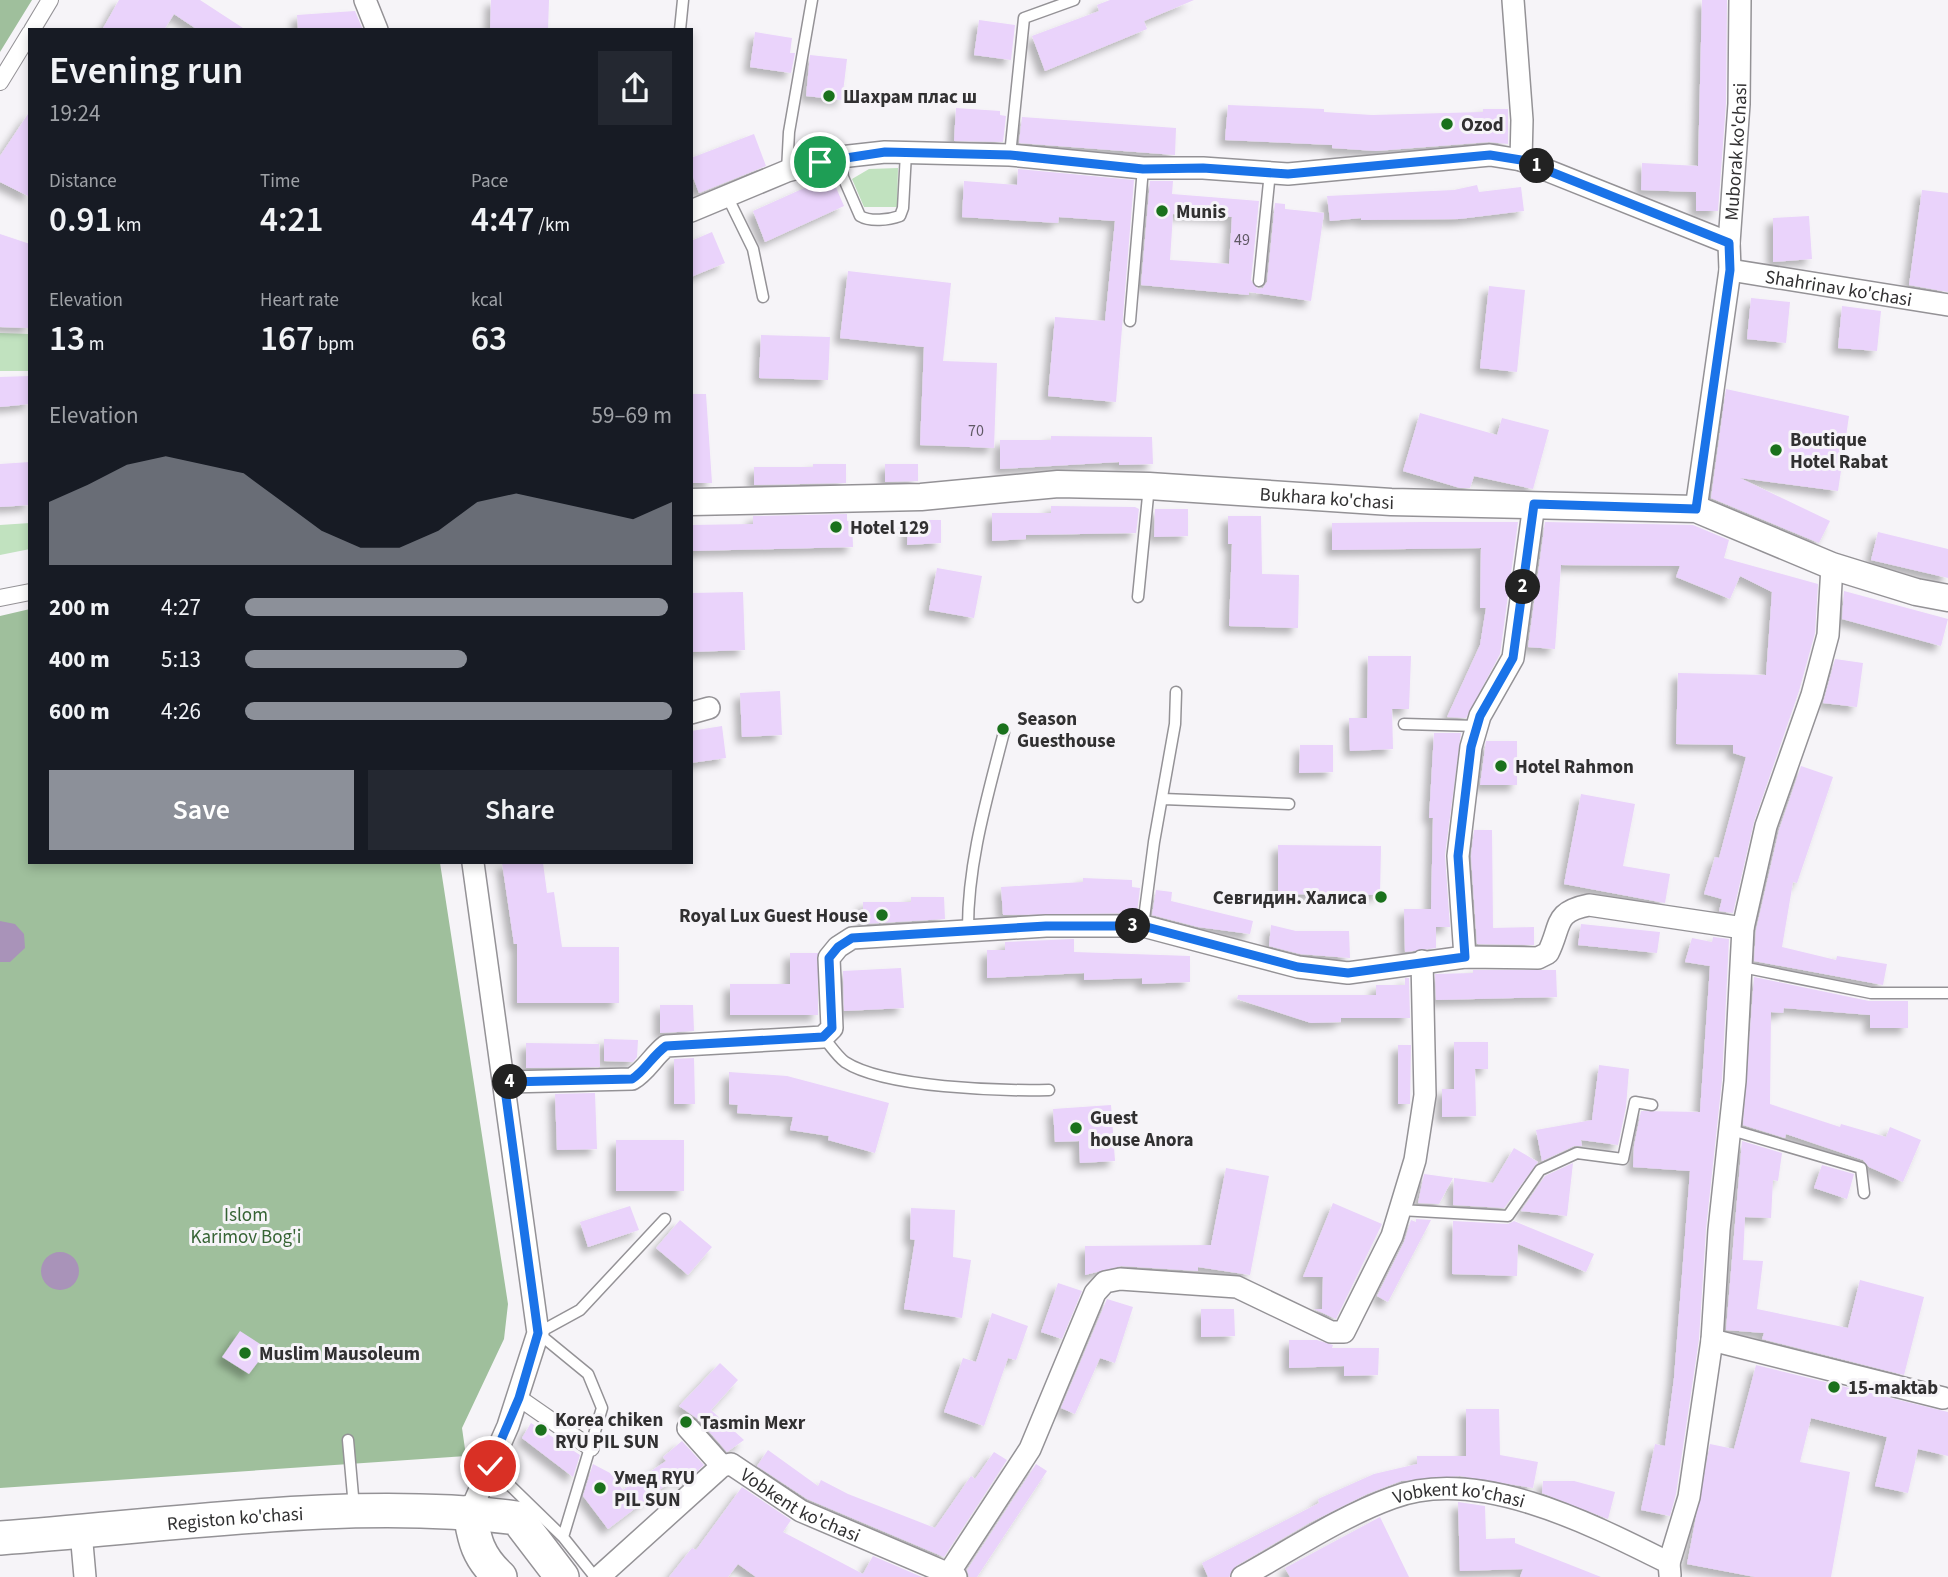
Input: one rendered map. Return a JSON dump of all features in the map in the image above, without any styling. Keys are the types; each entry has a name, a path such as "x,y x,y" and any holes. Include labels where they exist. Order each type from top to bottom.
{"main road":[{"name":"Registon ko'chasi","path":"0,1538 354,1512 470,1512 517,1518 562,1577"},
{"path":"470,1512 474,1544 483,1560 500,1577"}],"street":[{"path":"33,28 50,0"},
{"path":"365,0 376,28"},
{"path":"1513,0 1522,120 1521,160"},
{"name":"Muborak ko'chasi","path":"1696,509 1730,270 1729,243 1739,104 1740,0"},
{"path":"0,82 28,36"},
{"path":"693,208 727,197 788,171 840,157 885,152 1010,155 1143,169 1270,172 1344,171 1490,155 1521,160 1729,243"},
{"name":"Shahrinav ko'chasi","path":"1730,270 1948,304"},
{"name":"Bukhara ko'chasi","path":"693,502 921,497 1058,484 1149,486 1391,502 1696,509 1832,566 1916,592 1948,598"},
{"path":"1465,957 1458,856 1471,747 1477,726 1513,658 1534,504"},
{"path":"1670,1570 1689,1497 1713,1340 1728,1129 1735,1081 1743,928 1766,826 1812,695 1828,635 1832,566"},
{"path":"0,598 28,592"},
{"path":"470,1512 519,1398 538,1333 473,864"},
{"path":"504,1082 632,1079 640,1074 650,1057 666,1046 823,1037 832,1028 829,958 838,947 852,938 968,933 1046,926 1143,926 1311,969 1348,973 1465,957 1538,958 1548,953 1560,918 1573,908 1589,905 1743,928"},
{"path":"953,1575 1030,1449 1095,1293 1105,1282 1120,1279 1165,1280 1237,1287 1331,1332 1344,1332 1392,1237 1416,1160 1425,1095 1422,961"},
{"path":"1713,1340 1944,1398"},
{"path":"519,1398 591,1448"},
{"path":"688,1428 722,1466"},
{"name":"Vobkent ko'chasi","path":"597,1577 722,1466 732,1464 802,1510 953,1575"},
{"name":"Vobkent ko'chasi","path":"1242,1577 1343,1521 1394,1497 1416,1492 1469,1488 1512,1496 1670,1570"},
{"path":"81,1532 85,1577"}],"lane":[{"path":"680,28 683,0"},
{"path":"788,171 789,132 812,0"},
{"path":"1010,155 1024,18 1073,0"},
{"path":"840,157 843,177 860,216 865,219 892,219 900,216 903,208 906,153"},
{"path":"1130,321 1143,169"},
{"path":"1259,281 1270,172"},
{"path":"727,197 753,248 763,298"},
{"path":"1138,597 1149,486"},
{"path":"1143,926 1175,724 1176,692"},
{"path":"1404,724 1477,726"},
{"path":"968,933 968,895 987,796 1004,732"},
{"path":"1163,799 1289,804"},
{"path":"1742,967 1871,993 1948,993"},
{"path":"823,1037 844,1061 874,1075 977,1088 1049,1090"},
{"path":"1400,1210 1508,1216 1540,1170 1577,1153 1623,1159 1635,1102 1652,1105"},
{"path":"1728,1129 1861,1168 1864,1193"},
{"path":"563,1537 602,1408 588,1374 538,1333 580,1310 664,1219"},
{"path":"348,1440 354,1512"},
{"path":"490,1466 563,1537 597,1577"}],"green space":[{"path":"0,0 32,0 0,52"},
{"path":"898,168 897,207 864,207 852,179 869,169"},
{"path":"0,333 28,334 28,371 0,371"},
{"path":"28,523 28,549 0,555 0,525"},
{"name":"Islom Karimov Bog'i","path":"28,609 28,864 440,864 508,1304 504,1339 462,1428 466,1456 0,1488 0,616"}],"shaded area":[{"path":"0,921 15,924 24,934 25,948 10,962 0,962"},
{"path":"60,1252 73,1258 79,1271 73,1284 60,1290 47,1284 41,1271 47,1258"}],"building":[{"path":"119,0 200,0 243,28 195,28 174,14 165,28 103,28"},
{"path":"491,0 549,0 548,28 490,28"},
{"path":"1110,0 1194,0 1144,21 1147,29 1045,71 1032,36 1099,11 1097,5"},
{"path":"1702,0 1727,0 1726,103 1718,211 1696,211 1696,192 1641,190 1642,163 1698,166"},
{"path":"355,11 362,28 298,28 297,15"},
{"path":"979,20 1015,25 1011,60 974,55"},
{"path":"755,32 792,38 790,53 795,53 791,73 750,67"},
{"path":"810,55 847,59 842,100 806,96"},
{"path":"1228,105 1324,109 1324,112 1372,115 1508,109 1508,144 1489,142 1376,151 1332,148 1332,145 1225,140"},
{"path":"956,108 1000,111 1000,115 1006,116 1003,142 954,141"},
{"path":"28,114 28,196 0,182 0,156"},
{"path":"1022,117 1176,128 1175,155 1019,143"},
{"path":"754,134 766,166 699,193 693,177 693,157"},
{"path":"1018,169 1134,180 1116,402 1048,396 1055,317 1105,321 1115,221 1059,217 1058,223 962,217 964,181 1017,185"},
{"path":"831,176 844,206 765,242 753,211"},
{"path":"1150,181 1173,181 1172,194 1259,201 1251,280 1258,289 1263,288 1267,282 1275,203 1285,204 1285,209 1324,213 1311,301 1249,292 1249,295 1141,285","holes":["1173,214 1232,217 1229,264 1170,260"]},
{"path":"1477,185 1479,192 1521,187 1524,211 1459,219 1361,218 1330,221 1327,196 1454,190"},
{"path":"1922,190 1948,193 1948,292 1909,285"},
{"path":"1809,216 1812,259 1773,262 1773,218"},
{"path":"712,232 725,263 693,276 693,240"},
{"path":"0,234 28,243 28,328 0,327"},
{"path":"848,271 951,283 943,361 997,363 994,448 920,445 924,347 840,338"},
{"path":"1489,286 1525,290 1517,372 1480,368"},
{"path":"1751,298 1790,302 1786,343 1747,339"},
{"path":"1842,306 1881,311 1877,351 1838,348"},
{"path":"761,335 830,337 828,380 759,378"},
{"path":"28,376 28,404 0,407 0,377"},
{"name":"Boutique Hotel Rabat","path":"1726,389 1849,416 1838,491 1740,478 1830,521 1819,543 1711,498"},
{"path":"693,394 706,394 712,483 693,483"},
{"path":"1420,413 1497,435 1502,418 1549,430 1533,489 1474,476 1470,488 1460,488 1403,471"},
{"path":"1051,436 1152,437 1153,464 1119,465 1119,462 1000,469 1000,440 1051,440"},
{"path":"28,462 28,505 0,507 0,464"},
{"path":"813,464 846,464 846,483 754,485 754,467 813,467"},
{"path":"885,464 918,464 918,481 885,482"},
{"path":"1051,506 1135,507 1139,509 1136,533 1026,535 1026,539 992,541 992,513 1051,513"},
{"path":"1155,509 1188,509 1188,536 1154,537"},
{"path":"847,514 847,521 852,521 853,547 693,551 693,525 753,524 753,516"},
{"path":"1228,516 1261,516 1262,574 1299,575 1298,628 1229,626 1232,544 1228,544"},
{"path":"908,520 941,520 941,543 907,545"},
{"path":"1518,522 1500,654 1466,718 1447,717 1480,645 1486,608 1480,608 1481,548 1332,550 1332,523"},
{"path":"1545,522 1693,525 1729,540 1724,558 1818,584 1815,633 1799,691 1754,822 1733,913 1719,911 1722,899 1704,894 1715,857 1719,858 1746,757 1733,753 1733,745 1676,744 1678,673 1766,675 1772,592 1740,576 1730,599 1676,577 1680,566 1561,565 1555,649 1528,647"},
{"path":"1878,532 1948,549 1948,578 1871,560"},
{"path":"937,568 982,576 974,618 929,610"},
{"path":"1844,591 1948,619 1941,646 1842,619"},
{"path":"743,592 745,650 693,652 693,593"},
{"path":"1368,656 1411,656 1409,709 1392,709 1393,749 1350,751 1349,718 1367,718"},
{"path":"1835,659 1863,663 1857,707 1823,703"},
{"path":"780,691 782,735 742,737 740,693"},
{"path":"722,726 726,758 693,763 693,731"},
{"path":"1434,733 1461,733 1445,855 1450,927 1436,927 1436,948 1405,952 1404,909 1431,909 1433,818 1429,818"},
{"path":"1486,741 1517,741 1517,785 1480,785"},
{"path":"1300,745 1333,745 1333,772 1299,773"},
{"path":"1801,766 1833,777 1797,883 1793,882 1782,947 1836,960 1837,956 1887,964 1883,985 1754,961 1756,930 1779,830"},
{"path":"1581,794 1635,804 1623,866 1670,874 1665,903 1564,884"},
{"path":"1474,830 1492,830 1493,928 1534,927 1534,945 1477,944 1471,856"},
{"path":"1278,845 1381,846 1380,895 1278,894"},
{"path":"502,864 543,864 547,893 554,892 562,947 619,947 619,1003 517,1003 517,944 514,944"},
{"path":"1083,878 1132,880 1132,887 1140,888 1137,913 1003,915 1001,887 1083,882"},
{"path":"1156,890 1172,892 1171,901 1253,921 1250,934 1198,927 1152,915"},
{"path":"911,897 944,897 945,919 863,924 863,902 911,902"},
{"path":"1581,924 1660,932 1657,953 1578,945"},
{"path":"1271,925 1296,931 1349,931 1350,958 1300,954 1269,946"},
{"path":"1713,937 1729,939 1722,1080 1706,1229 1699,1339 1676,1494 1670,1516 1641,1510 1655,1444 1665,1446 1674,1378 1690,1171 1633,1167 1634,1146 1641,1111 1700,1112 1710,966 1685,962 1692,938 1712,942"},
{"path":"1074,939 1074,952 1190,956 1190,982 1142,984 1142,978 1084,980 1084,973 987,978 987,950 1005,950 1005,942"},
{"path":"790,953 818,953 818,1015 730,1015 730,984 790,984"},
{"path":"901,968 904,1008 844,1011 843,971"},
{"path":"1473,970 1556,970 1557,997 1436,1000 1435,974 1473,973"},
{"path":"1754,977 1869,1001 1908,1001 1908,1028 1870,1028 1870,1015 1784,1008 1783,1013 1771,1012 1770,1104 1840,1127 1841,1124 1886,1137 1890,1127 1921,1140 1903,1182 1869,1167 1863,1160 1786,1134 1785,1138 1743,1125"},
{"path":"1405,978 1409,978 1410,1018 1341,1018 1341,1022 1311,1023 1237,999 1238,995 1376,995 1376,985 1405,985"},
{"path":"660,1005 693,1005 694,1031 660,1033"},
{"path":"604,1039 638,1040 637,1057 633,1062 604,1061"},
{"path":"1454,1042 1488,1042 1488,1069 1475,1069 1476,1116 1442,1117 1442,1089 1454,1089"},
{"path":"526,1043 599,1044 600,1067 526,1068"},
{"path":"1398,1045 1411,1045 1410,1104 1398,1104"},
{"path":"694,1058 695,1104 674,1104 674,1059"},
{"path":"1599,1065 1629,1069 1626,1107 1618,1145 1581,1140 1582,1146 1574,1146 1542,1161 1536,1130 1592,1120"},
{"path":"729,1072 787,1076 889,1103 875,1153 828,1140 829,1136 790,1130 793,1117 737,1113 738,1105 729,1104"},
{"path":"595,1093 597,1149 557,1150 555,1094"},
{"path":"1111,1105 1115,1161 1080,1163 1079,1141 1055,1142 1053,1109"},
{"path":"616,1140 684,1140 684,1191 616,1191"},
{"path":"1742,1141 1782,1153 1778,1181 1773,1180 1771,1218 1745,1217 1743,1260 1763,1261 1757,1309 1848,1328 1860,1280 1924,1297 1904,1375 1762,1339 1764,1333 1726,1330"},
{"path":"1514,1148 1538,1162 1504,1208 1453,1205 1454,1178 1493,1183"},
{"path":"1573,1163 1567,1216 1521,1211 1545,1176"},
{"path":"1822,1165 1854,1174 1847,1199 1814,1188"},
{"path":"1226,1168 1269,1176 1250,1275 1198,1267 1198,1271 1121,1266 1085,1275 1085,1246 1211,1245"},
{"path":"1424,1174 1453,1178 1439,1204 1418,1203"},
{"path":"1333,1203 1382,1224 1336,1319 1314,1309 1322,1309 1323,1277 1303,1277"},
{"path":"630,1206 639,1230 588,1247 580,1222"},
{"path":"911,1208 955,1210 953,1257 971,1260 962,1318 904,1309 915,1240 910,1239"},
{"path":"1416,1219 1431,1220 1388,1302 1377,1296 1404,1242 1411,1220 1416,1222"},
{"path":"680,1220 712,1247 688,1275 656,1248"},
{"path":"1453,1221 1508,1224 1514,1221 1594,1254 1586,1272 1518,1244 1517,1276 1452,1274"},
{"path":"1058,1283 1082,1291 1062,1339 1041,1332"},
{"path":"1107,1299 1133,1307 1115,1363 1100,1358 1075,1414 1061,1408"},
{"path":"1201,1309 1234,1309 1235,1336 1201,1337"},
{"path":"992,1313 1028,1326 1016,1360 1008,1358 984,1426 944,1412 963,1358 976,1362"},
{"name":"Muslim Mausoleum","path":"240,1331 268,1349 249,1374 222,1357"},
{"path":"1289,1340 1317,1340 1333,1345 1332,1348 1379,1348 1378,1375 1344,1376 1344,1366 1289,1368"},
{"path":"720,1363 738,1380 711,1410 744,1440 727,1452 698,1419 679,1406"},
{"path":"1756,1365 1948,1412 1948,1456 1918,1449 1908,1493 1875,1486 1887,1437 1811,1418 1800,1462 1850,1472 1831,1577 1755,1577 1687,1564 1710,1444 1734,1449"},
{"path":"1466,1409 1499,1409 1500,1455 1538,1462 1533,1488 1460,1476 1401,1481 1367,1494 1309,1523 1236,1566 1229,1577 1208,1577 1202,1563 1319,1503 1318,1499 1374,1474 1417,1464 1417,1456 1466,1456"},
{"path":"531,1423 580,1455 573,1477 522,1438"},
{"path":"682,1441 704,1465 684,1483 678,1476 608,1529 583,1496 593,1464 610,1473 623,1490 666,1461 663,1457"},
{"path":"768,1450 818,1486 821,1480 848,1494 935,1528 971,1476 975,1479 994,1452 1007,1460 944,1557 807,1499 757,1466"},
{"path":"1036,1464 1047,1471 977,1577 969,1577 967,1570"},
{"path":"1543,1481 1574,1481 1615,1492 1608,1519 1542,1493"},
{"path":"742,1487 791,1520 783,1532 863,1574 873,1556 922,1577 756,1577 738,1564 728,1577 669,1577 692,1548 696,1550"},
{"path":"1458,1502 1485,1506 1486,1539 1515,1538 1515,1543 1601,1577 1520,1577 1523,1569 1460,1571"},
{"path":"1380,1517 1409,1577 1290,1577 1285,1568"}],"place":[{"name":"Шахрам плас ш","path":"829,96"},
{"name":"Ozod","path":"1447,124"},
{"name":"Munis","path":"1162,211"},
{"name":"Boutique Hotel Rabat","path":"1776,450"},
{"name":"Hotel 129","path":"836,527"},
{"name":"Season Guesthouse","path":"1003,729"},
{"name":"Hotel Rahmon","path":"1501,766"},
{"name":"Севгидин. Халиса","path":"1381,897"},
{"name":"Royal Lux Guest House","path":"882,915"},
{"name":"Guest house Anora","path":"1076,1128"},
{"name":"Muslim Mausoleum","path":"245,1353"},
{"name":"15-maktab","path":"1834,1387"},
{"name":"Tasmin Mexr","path":"686,1422"},
{"name":"Korea chiken RYU PIL SUN","path":"541,1430"},
{"name":"Умед RYU PIL SUN","path":"600,1488"}],"route":[{"path":"490,1466 509,1426 538,1333 504,1082 606,1077 632,1079 640,1074 650,1057 666,1046 823,1037 832,1028 829,958 838,947 852,938 968,933 1046,926 1143,926 1298,967 1348,973 1465,957 1458,856 1471,747 1480,716 1513,658 1534,504 1696,509 1730,270 1729,243 1521,160 1490,155 1344,171 1288,174 1203,168 1143,169 1010,155 885,152 820,162"}]}
